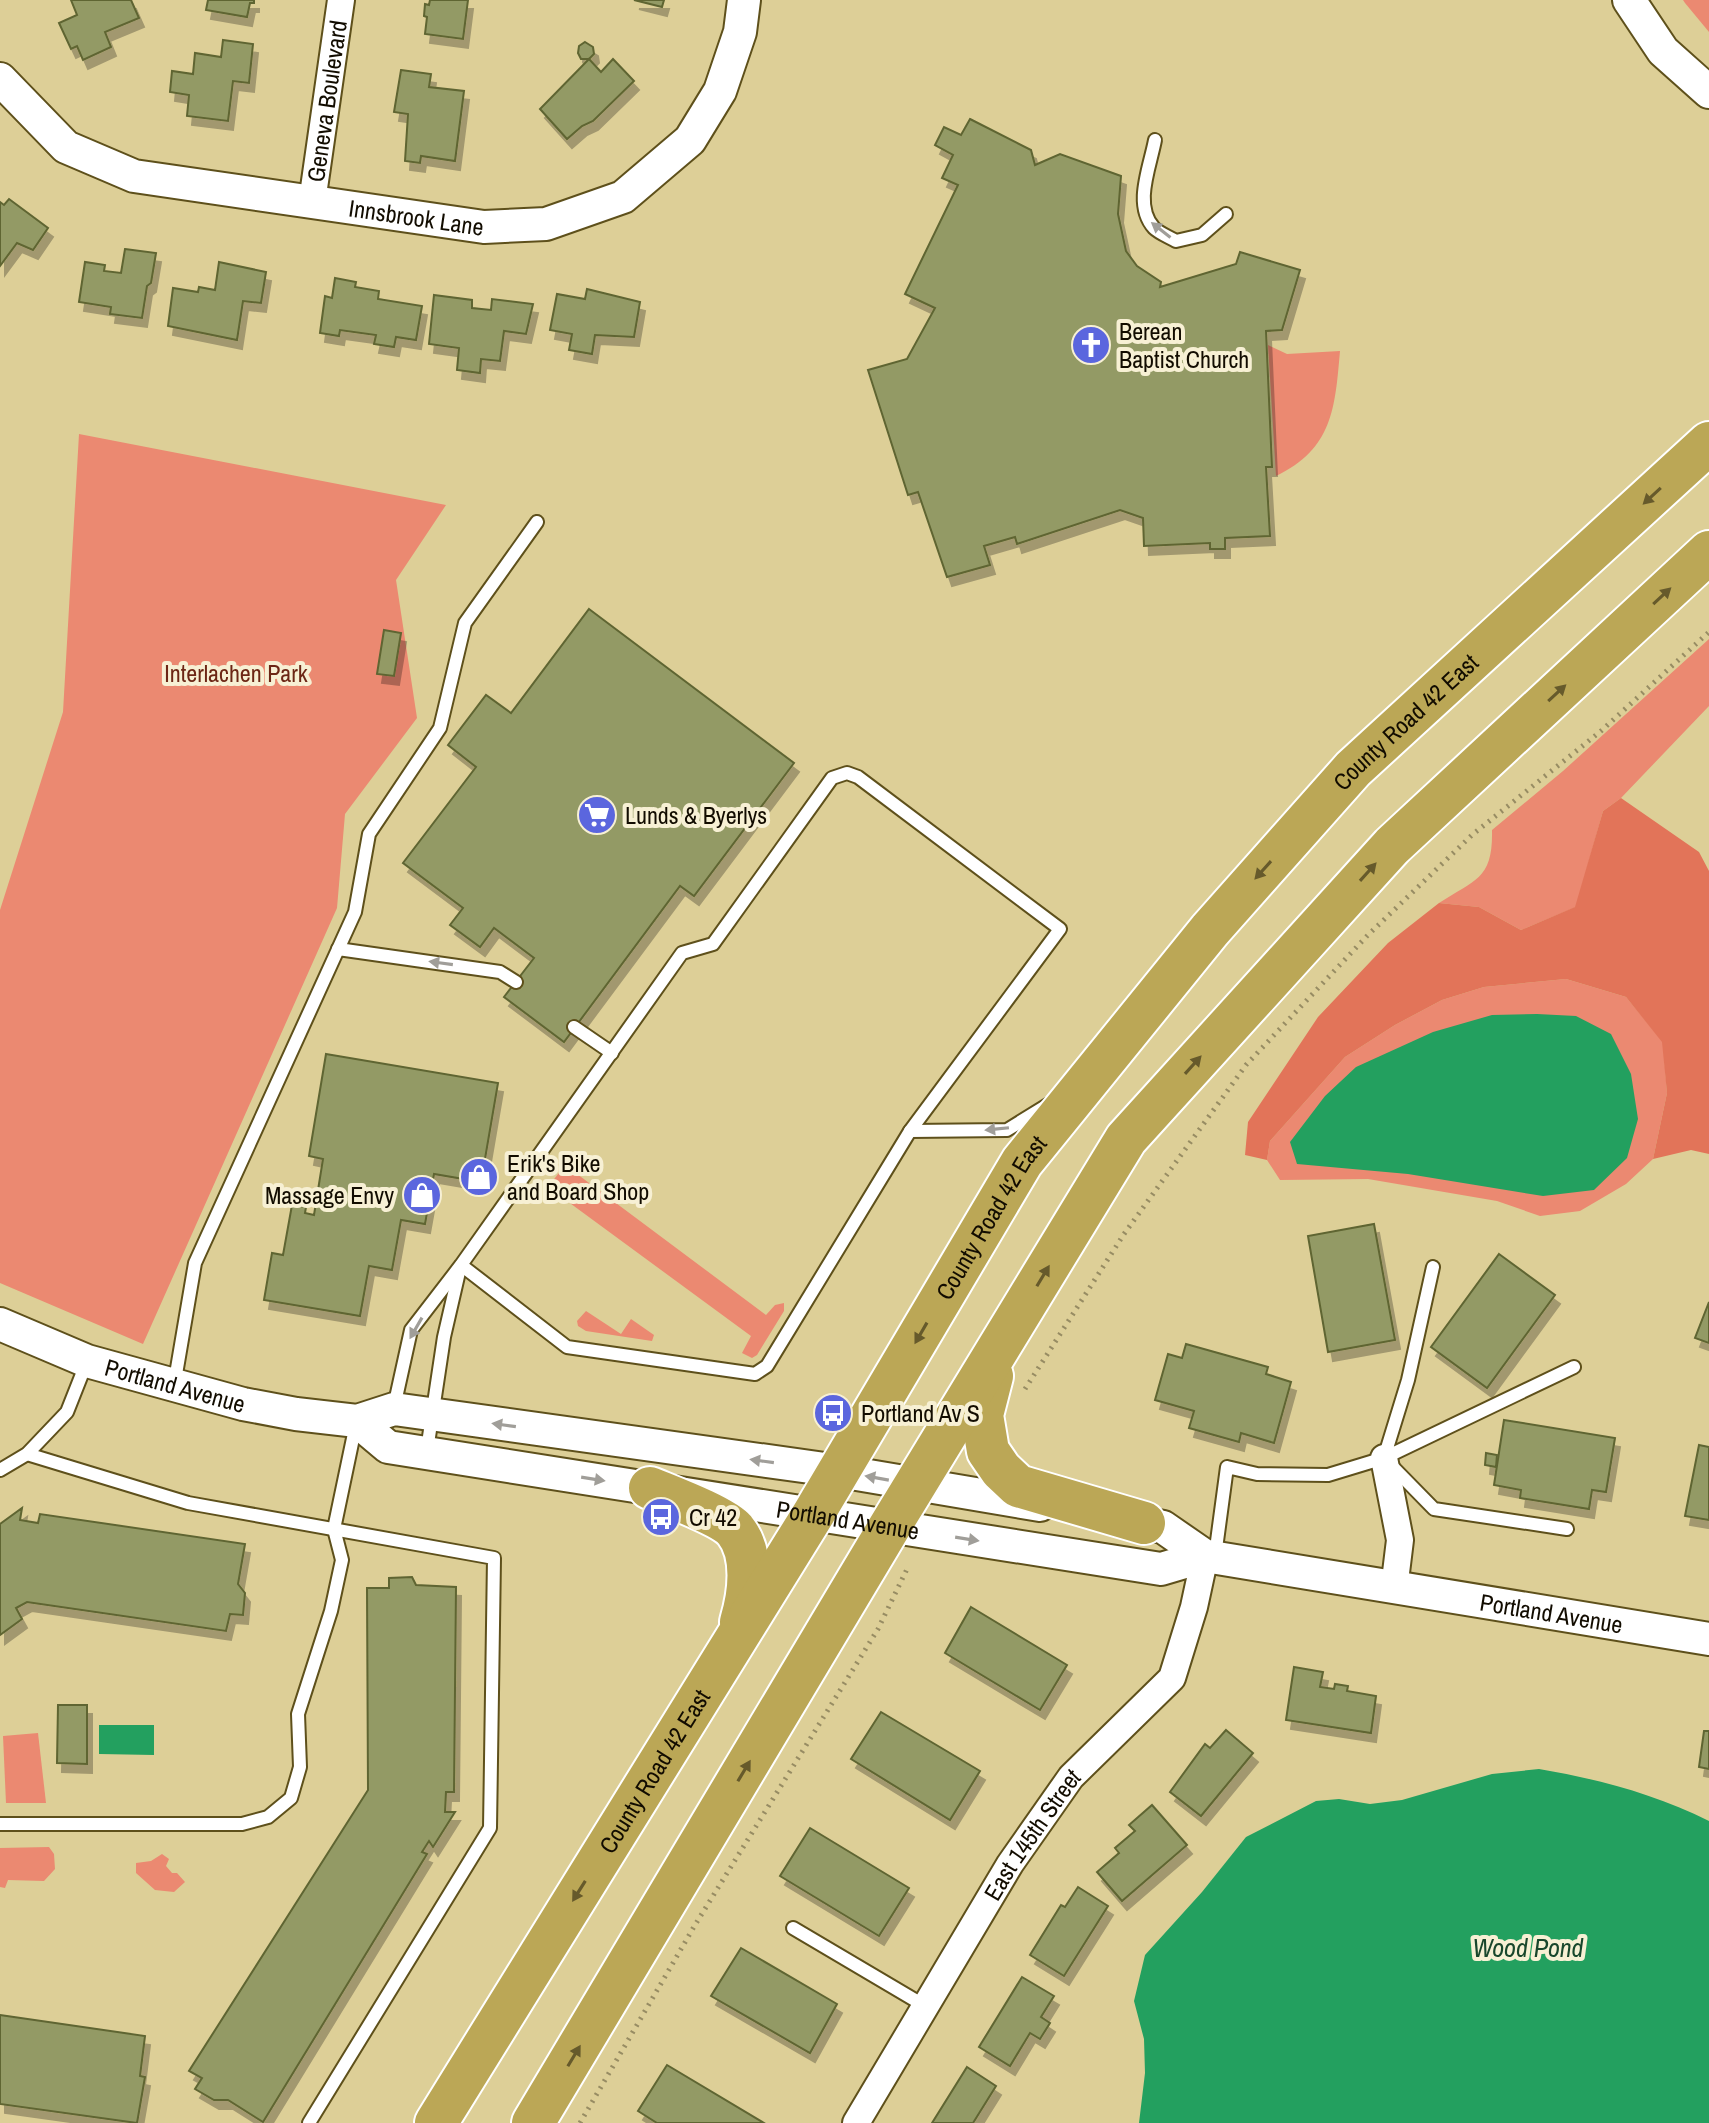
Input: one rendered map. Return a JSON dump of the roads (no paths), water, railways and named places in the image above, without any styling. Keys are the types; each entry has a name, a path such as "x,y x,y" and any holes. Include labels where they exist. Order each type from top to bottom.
{"highway":[{"name":"County Road 42 East","path":"436,2123 814,1513 1022,1162 1210,930 1353,769 1709,443"},
{"path":"533,2123 1126,1139 1392,846 1709,552"},
{"path":"1003,1342 982,1415 988,1451 1001,1470 1018,1486 1144,1523"},
{"path":"650,1488 733,1528 743,1545 749,1581 738,1634"}],"street":[{"name":"Geneva Boulevard","path":"312,202 341,0"},
{"name":"Innsbrook Lane","path":"0,79 66,147 134,176 484,227 546,224 623,197 690,140 720,91 740,32 744,0"},
{"path":"1629,0 1663,51 1709,92"},
{"name":"Portland Avenue","path":"0,1324 87,1361 174,1387 243,1404 391,1428 426,1453 1161,1569 1210,1557"},
{"name":"Portland Avenue","path":"391,1428 432,1414 967,1491 1163,1527 1210,1557 1709,1639"},
{"path":"1384,1458 1400,1540 1394,1589"},
{"name":"East 145th Street","path":"856,2123 1010,1864 1071,1777 1172,1678 1210,1557"}],"lane":[{"path":"1155,140 1144,214 1155,229 1176,241 1202,235 1226,214"},
{"path":"174,1387 195,1263 355,912 369,834 440,728 465,623 537,522"},
{"path":"391,1428 411,1330 461,1265 682,953 713,944 832,778 847,773 858,777 1060,929 910,1131 767,1366 755,1374 567,1347 461,1265"},
{"path":"338,949 500,972 516,982"},
{"path":"574,1027 612,1053"},
{"path":"910,1131 1007,1130 1089,1079"},
{"path":"426,1453 444,1337 461,1265"},
{"path":"1384,1458 1408,1380 1433,1267"},
{"path":"0,1470 27,1454 67,1412 87,1361"},
{"path":"1210,1557 1227,1467 1257,1474 1328,1475 1384,1458 1574,1367"},
{"path":"0,1824 242,1824 268,1817 291,1798 300,1767 298,1714 331,1611 342,1560 334,1529 357,1421"},
{"path":"27,1454 188,1503 494,1558 490,1828 309,2123"},
{"path":"1384,1458 1434,1509 1567,1529"},
{"path":"793,1928 925,2006"}],"water":[{"path":"1492,1015 1576,1016 1611,1034 1631,1074 1638,1119 1627,1158 1594,1190 1543,1196 1408,1174 1297,1164 1290,1142 1325,1096 1356,1067 1433,1032"},
{"path":"99,1725 154,1725 154,1755 99,1754"},
{"name":"Wood Pond","path":"1539,1769 1626,1789 1709,1821 1709,2123 1139,2123 1145,2073 1144,2039 1134,2001 1145,1955 1246,1837 1316,1801 1339,1799 1370,1804 1402,1800 1492,1774"}],"place":[{"name":"Berean Baptist Church","path":"1091,345"},
{"name":"Lunds & Byerlys","path":"597,815"},
{"name":"Erik's Bike and Board Shop","path":"479,1177"},
{"name":"Massage Envy","path":"422,1195"},
{"name":"Portland Av S","path":"833,1413"},
{"name":"Cr 42","path":"661,1517"}],"park label":[{"name":"Interlachen Park","path":"236,673"}]}
